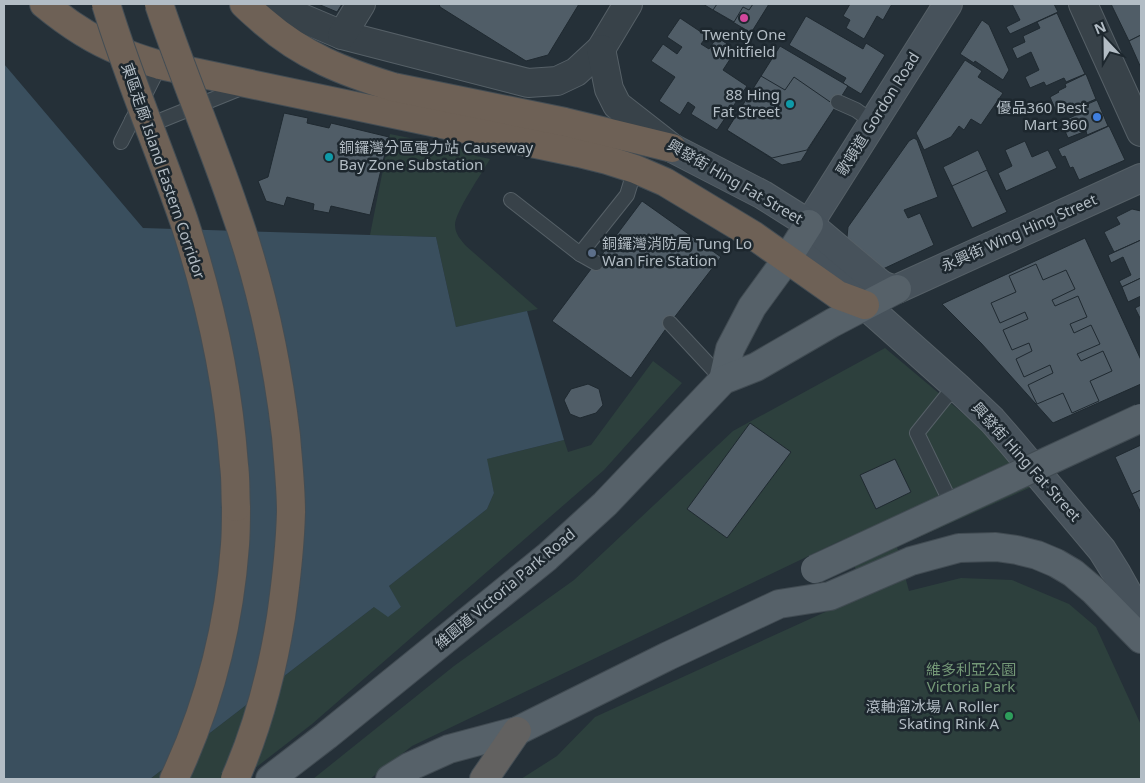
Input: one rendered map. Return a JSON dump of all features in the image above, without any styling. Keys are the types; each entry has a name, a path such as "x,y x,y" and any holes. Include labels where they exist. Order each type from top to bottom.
{"highway":[{"path":"44,4 67,22 105,44 121,52 160,65 579,153 636,169 665,182 753,235 838,295 865,305"},
{"name":"東區走廊 Island Eastern Corridor","path":"106,4 172,187 200,274 216,343 228,408 235,467 236,544 224,625 214,674 200,719 187,753 174,779"},
{"path":"159,4 234,208 252,264 277,371 284,416 291,512 287,575 271,671 258,721 235,779"},
{"path":"244,4 281,36 306,52 344,71 393,86 565,122 672,148"},
{"path":"484,779 517,731"}],"main road":[{"name":"歌頓道 Gordon Road","path":"809,224 948,4"},
{"name":"興發街 Hing Fat Street","path":"672,148 762,195 809,224 878,282 888,288 897,289"},
{"name":"永興街 Wing Hing Street","path":"897,289 1141,178"},
{"name":"興發街 Hing Fat Street","path":"809,224 808,235 814,250 822,260 860,290 865,298 865,305 992,420 1035,469 1102,550 1141,618"},
{"path":"723,380 730,349 752,307 809,224"},
{"path":"723,380 756,367 897,289"},
{"name":"維園道 Victoria Park Road","path":"270,779 547,557 605,504 723,380"},
{"path":"779,604 815,570 1141,418"},
{"path":"390,779 409,767 449,749 517,731 668,656 779,604 830,596 910,561 959,548 996,547 1017,550 1037,555 1056,563 1073,573 1093,590 1141,639"}],"street":[{"path":"269,4 342,35 528,84 557,81 576,72 601,49 628,4"},
{"path":"342,35 361,4"},
{"path":"1083,4 1141,132"},
{"name":"興發街 Hing Fat Street","path":"601,49 609,89 617,105 672,148"},
{"path":"1035,469 1141,418"}],"lane":[{"path":"121,142 160,65"},
{"path":"132,120 147,126 251,84"},
{"path":"838,102 856,110 873,122"},
{"path":"147,126 154,143"},
{"path":"580,254 627,195 636,169"},
{"path":"511,200 580,254 596,263"},
{"path":"670,323 723,380"},
{"path":"957,387 945,398 917,433 950,501 1035,469"}],"green space":[{"path":"390,134 478,152 476,156 490,159 459,211 455,225 456,231 466,246 538,309 456,327 436,237 370,235"},
{"name":"維多利亞公園 Victoria Park","path":"885,348 1022,463 1038,484 897,547 909,591 961,578 1012,580 1069,604 1096,627 1141,725 1141,779 521,779 557,756 595,717 867,593 842,540 412,746 370,779 313,779 454,666 574,580 733,431"},
{"path":"653,361 682,383 604,470 312,724 241,779 150,779 374,607 401,608 389,586 487,509 494,493 486,459 564,440 568,452 591,445"}],"water":[{"path":"4,64 143,228 436,237 456,327 527,311 564,440 487,459 494,493 487,509 389,586 401,607 388,617 374,607 150,779 4,779"}],"building":[{"path":"318,4 342,4 337,12"},
{"path":"439,4 579,4 548,55 526,61 440,7"},
{"name":"Twenty One Whitfield","path":"703,4 769,4 751,33"},
{"path":"717,4 753,4 749,10 743,7 734,22 713,10"},
{"path":"850,4 892,4 883,20 877,16 864,39 846,28 850,20 843,16"},
{"path":"1012,4 1054,4 1058,12 1010,34 1006,27 1020,20"},
{"path":"1111,4 1141,4 1141,35 1129,41"},
{"path":"1057,13 1085,74 1066,82 1064,78 1046,86 1044,82 1030,88 1025,77 1039,70 1031,52 1017,59 1012,48 1025,42 1023,36 1040,28 1037,22"},
{"path":"806,16 863,49 866,43 885,55 861,94 843,83 846,78 789,45"},
{"path":"680,18 707,36 701,44 709,49 717,37 736,50 723,70 747,86 717,130 691,114 695,107 688,102 680,115 659,101 675,77 651,61 663,44 677,54 682,47 667,37"},
{"path":"982,20 989,25 1009,70 1003,80 975,61 974,63 960,54"},
{"path":"1141,35 1141,68 1129,41"},
{"name":"88 Hing Fat Street","path":"780,46 848,86 801,161 782,165 727,130"},
{"path":"965,60 982,71 978,77 1003,93 981,125 971,119 964,130 959,126 951,137 924,150 916,133"},
{"path":"1086,74 1096,99 1075,108 1073,103 1056,111 1050,97 1066,87 1065,84"},
{"name":"88 Hing Fat Street","path":"761,76 785,90 794,77 836,106 807,150 772,158 727,130"},
{"path":"1097,100 1108,126 1087,135 1086,131 1068,138 1061,122 1078,114 1076,109"},
{"name":"銅鑼灣分區電力站 Causeway Bay Zone Substation","path":"284,113 308,118 307,123 329,128 331,123 389,137 370,215 331,206 329,213 313,210 314,204 287,197 284,206 266,201 258,181 268,177"},
{"path":"1109,126 1125,160 1079,180 1073,167 1070,168 1065,156 1062,157 1058,149"},
{"path":"914,138 917,140 938,197 904,210 908,218 920,213 934,245 883,269 848,242 848,227 909,141"},
{"path":"1025,141 1032,157 1048,150 1057,168 1006,191 998,173 1012,166 1005,150"},
{"path":"978,150 1007,212 972,228 943,167"},
{"path":"987,170 1007,212 972,228 952,186"},
{"path":"642,201 721,257 670,323 631,378 552,321"},
{"path":"1132,209 1141,211 1141,240 1114,252 1104,232 1120,224 1116,217"},
{"path":"1085,238 1141,360 1141,384 1053,423 981,343 942,304"},
{"path":"1141,240 1141,278 1122,287 1119,281 1131,275 1123,257 1111,263 1108,255"},
{"path":"1036,264 1043,280 1066,270 1075,289 1052,300 1055,306 1078,296 1087,317 1070,324 1074,333 1091,325 1100,344 1077,354 1081,361 1103,351 1112,371 1090,381 1099,401 1072,413 1063,393 1037,404 1028,385 1053,373 1050,365 1024,377 1016,359 1032,351 1029,343 1012,350 1003,330 1028,319 1025,312 1000,323 991,303 1016,292 1009,276"},
{"path":"1141,278 1141,296 1128,302 1122,287"},
{"path":"1141,305 1141,320 1135,308"},
{"path":"588,384 599,389 603,405 596,413 580,418 570,414 564,400 571,389"},
{"path":"750,423 791,452 727,538 687,509"},
{"path":"1141,445 1141,490 1132,494 1115,457"},
{"path":"895,459 911,492 876,509 860,475"},
{"path":"1141,490 1141,513 1132,494"}],"place":[{"name":"Twenty One Whitfield","path":"744,18"},
{"name":"88 Hing Fat Street","path":"790,104"},
{"name":"優品360 Best Mart 360","path":"1097,117"},
{"name":"銅鑼灣分區電力站 Causeway Bay Zone Substation","path":"329,157"},
{"name":"銅鑼灣消防局 Tung Lo Wan Fire Station","path":"592,253"},
{"name":"滾軸溜冰場 A Roller Skating Rink A","path":"1009,716"}]}
